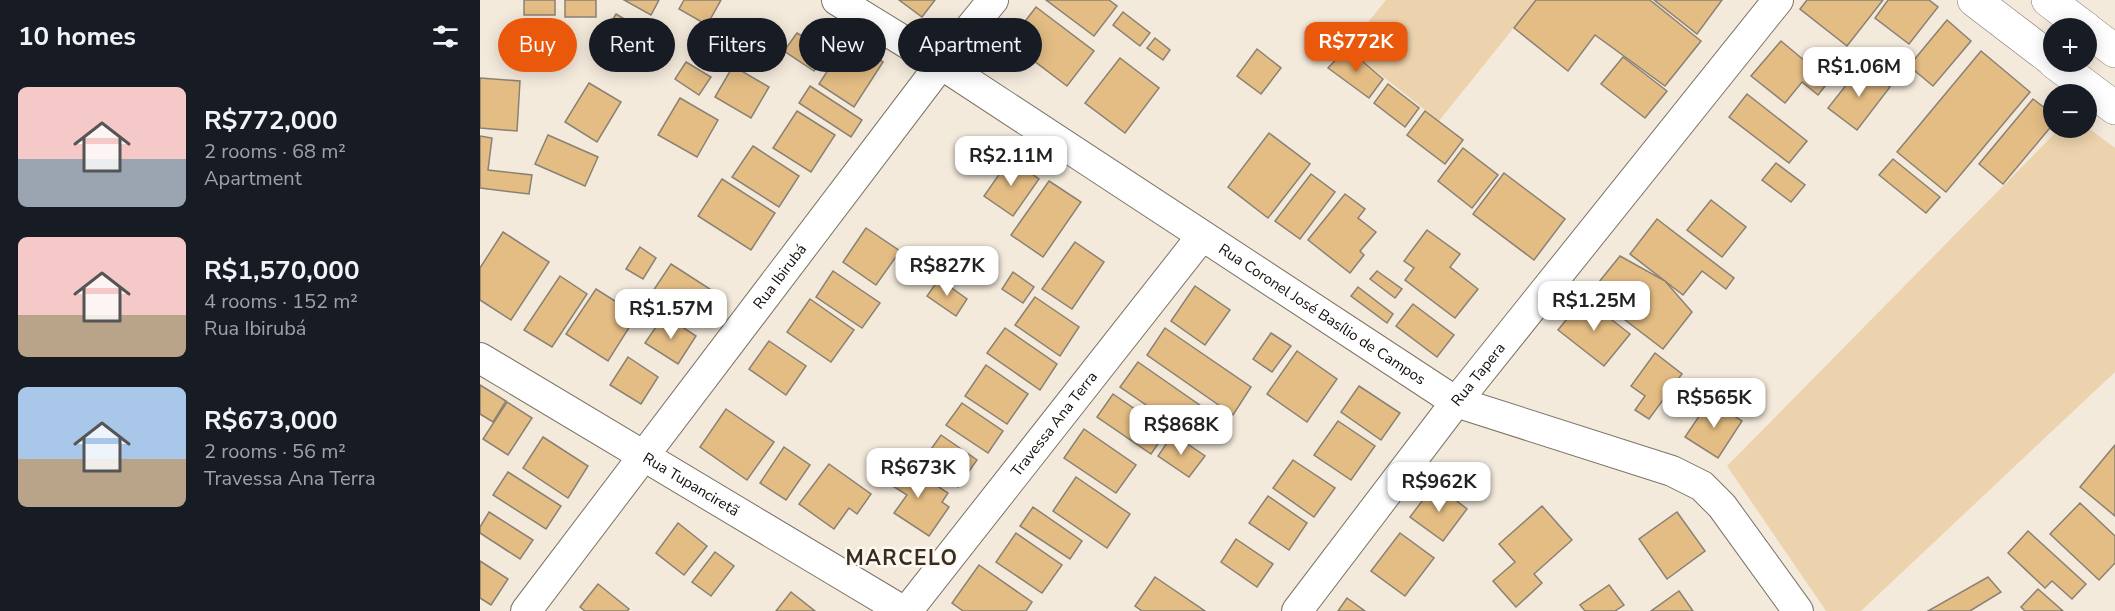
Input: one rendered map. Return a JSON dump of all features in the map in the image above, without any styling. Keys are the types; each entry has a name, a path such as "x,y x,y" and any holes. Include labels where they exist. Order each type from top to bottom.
{"main road":[{"path":"1974,0 2043,53"},
{"path":"2048,0 2072,18"},
{"path":"2097,37 2115,51"},
{"path":"2068,72 2115,108"}],"street":[{"name":"Rua Coronel José Basílio de Campos","path":"837,0 898,38"},
{"name":"Rua Ibirubá","path":"978,18 993,0"},
{"name":"Rua Tapera","path":"1297,611 1456,402 1778,0"},
{"name":"Rua Ibirubá","path":"526,611 935,72"},
{"name":"Rua Coronel José Basílio de Campos","path":"953,72 1456,402 1672,471 1702,486 1722,506 1798,611"},
{"name":"Travessa Ana Terra","path":"905,611 1202,236"},
{"name":"Rua Tupanciretã","path":"480,358 905,611"}],"shaded area":[{"path":"1386,0 1536,0 1439,121 1347,48"},
{"path":"2097,134 2115,148 2115,372 1861,611 1826,611 1727,466 2050,138 2097,138"}],"building":[{"path":"524,0 555,0 555,15 524,15"},
{"path":"565,0 596,0 596,17 565,17"},
{"path":"624,0 659,0 651,15"},
{"path":"684,0 721,0 711,18 695,18 679,9"},
{"path":"899,0 935,0 922,17"},
{"path":"1046,0 1109,0 1117,6 1094,36"},
{"path":"1536,0 1650,0 1701,41 1665,86 1595,35 1568,71 1514,28"},
{"path":"1654,0 1722,0 1697,34"},
{"path":"1807,0 1883,0 1847,46 1800,9"},
{"path":"1888,0 1929,0 1938,7 1909,44 1875,18"},
{"path":"1036,7 1094,51 1067,86 1042,67 1042,18 1028,18"},
{"path":"1123,12 1150,33 1140,46 1113,25"},
{"path":"1947,20 1971,41 1933,86 1909,66"},
{"path":"797,33 799,34 799,61 787,53 787,47"},
{"path":"1155,38 1170,50 1163,60 1147,48"},
{"path":"1781,41 1829,81 1818,95 1802,82 1785,103 1751,76"},
{"path":"1347,48 1383,79 1369,98 1328,68"},
{"path":"1257,49 1281,68 1261,94 1237,76"},
{"path":"1981,51 2030,92 1946,192 1897,152"},
{"path":"1623,57 1667,91 1645,118 1601,84"},
{"path":"1120,58 1159,88 1125,133 1085,103"},
{"path":"686,62 687,72 703,72 711,77 699,95 675,79"},
{"path":"1862,65 1890,87 1857,130 1828,108"},
{"path":"730,72 743,72 769,87 751,118 715,97"},
{"path":"827,72 877,72 854,107 819,84"},
{"path":"480,78 520,81 517,131 480,128"},
{"path":"589,83 621,102 597,142 565,122"},
{"path":"1388,84 1419,108 1405,127 1374,103"},
{"path":"810,86 862,120 851,137 799,103"},
{"path":"1747,94 1807,141 1789,163 1729,117"},
{"path":"680,98 718,120 697,157 658,135"},
{"path":"2033,99 2043,107 2043,136 2003,184 1979,164"},
{"path":"797,111 835,135 811,172 773,148"},
{"path":"1425,111 1463,140 1445,164 1407,135"},
{"path":"1269,133 1310,164 1268,218 1228,187"},
{"path":"548,135 598,157 585,186 535,164"},
{"path":"480,136 492,138 488,170 532,175 529,194 480,188"},
{"path":"753,146 799,176 779,207 732,177"},
{"path":"1463,148 1498,175 1472,208 1438,181"},
{"path":"1010,159 1039,179 1013,216 984,196"},
{"path":"1893,159 1940,197 1926,213 1879,175"},
{"path":"1776,163 1805,185 1791,202 1762,180"},
{"path":"1504,173 1565,219 1534,260 1473,214"},
{"path":"1311,174 1335,192 1300,239 1275,221"},
{"path":"722,179 775,213 751,250 698,216"},
{"path":"1049,181 1081,202 1043,257 1011,235"},
{"path":"1345,194 1365,209 1358,218 1376,232 1360,251 1364,255 1350,273 1308,240"},
{"path":"1711,200 1746,227 1722,257 1687,230"},
{"path":"1657,219 1734,278 1726,289 1702,271 1683,295 1630,254"},
{"path":"866,228 900,251 876,285 843,262"},
{"path":"1427,230 1460,254 1450,267 1478,289 1455,318 1405,280 1414,268 1404,261"},
{"path":"503,232 549,262 511,320 480,300 480,268"},
{"path":"1075,242 1104,262 1072,309 1042,289"},
{"path":"640,247 656,258 643,279 626,269"},
{"path":"1620,256 1665,281 1692,312 1663,349 1590,293"},
{"path":"671,264 713,291 694,322 651,294"},
{"path":"833,271 880,303 862,328 816,297"},
{"path":"1377,271 1402,289 1395,298 1370,279"},
{"path":"1013,272 1034,287 1023,303 1002,289"},
{"path":"560,276 587,294 552,347 524,330"},
{"path":"939,279 967,299 956,316 927,296"},
{"path":"1195,286 1230,310 1205,345 1171,321"},
{"path":"1358,287 1393,314 1387,323 1351,296"},
{"path":"596,289 637,315 608,361 566,334"},
{"path":"1035,297 1079,327 1060,356 1015,325"},
{"path":"1584,298 1630,334 1604,366 1558,330"},
{"path":"810,299 854,330 831,362 787,332"},
{"path":"1413,304 1454,335 1437,357 1396,326"},
{"path":"664,315 696,336 678,364 645,343"},
{"path":"1005,328 1057,364 1040,390 987,353"},
{"path":"1165,328 1251,387 1233,415 1147,355"},
{"path":"1271,333 1291,346 1272,372 1253,359"},
{"path":"769,341 806,366 786,395 749,369"},
{"path":"1297,351 1337,379 1307,422 1267,394"},
{"path":"1655,353 1682,374 1649,419 1635,410 1645,396 1631,386"},
{"path":"628,357 658,377 641,404 610,385"},
{"path":"1138,362 1201,406 1184,431 1120,387"},
{"path":"986,365 1028,394 1007,424 965,396"},
{"path":"480,385 506,401 493,422 480,414"},
{"path":"1359,386 1400,413 1381,440 1341,412"},
{"path":"1113,394 1167,431 1151,454 1097,417"},
{"path":"1710,400 1742,421 1718,458 1685,437"},
{"path":"507,402 532,418 508,455 483,439"},
{"path":"962,403 1003,431 988,453 946,425"},
{"path":"726,409 774,442 747,480 700,447"},
{"path":"1338,421 1375,446 1351,480 1314,455"},
{"path":"1084,429 1136,465 1116,493 1064,458"},
{"path":"1173,434 1205,456 1189,477 1158,456"},
{"path":"941,435 977,460 958,487 922,462"},
{"path":"543,437 588,466 568,498 523,468"},
{"path":"2115,445 2115,516 2080,487"},
{"path":"784,447 810,465 786,500 760,483"},
{"path":"1293,460 1335,488 1314,517 1273,488"},
{"path":"899,461 948,493 942,502 949,507 929,536 894,513 907,495 885,481"},
{"path":"829,464 871,494 857,514 849,508 834,529 799,504"},
{"path":"508,472 561,506 546,529 493,495"},
{"path":"1076,477 1130,514 1107,548 1053,511"},
{"path":"1435,484 1467,509 1443,541 1410,517"},
{"path":"1268,496 1307,523 1289,550 1249,523"},
{"path":"2080,503 2115,536 2115,563 2099,580 2050,534"},
{"path":"1542,506 1572,540 1534,574 1542,583 1516,607 1493,581 1515,562 1499,544"},
{"path":"1033,507 1082,541 1070,559 1020,526"},
{"path":"489,512 533,540 520,559 480,533 480,527"},
{"path":"1677,512 1705,551 1667,579 1639,539"},
{"path":"678,523 707,546 684,575 656,553"},
{"path":"2028,531 2086,584 2072,599 2052,581 2045,588 2008,553"},
{"path":"1016,533 1062,565 1042,593 996,562"},
{"path":"1400,533 1434,558 1405,596 1371,571"},
{"path":"1236,539 1273,564 1257,587 1221,562"},
{"path":"715,552 734,566 711,596 692,582"},
{"path":"480,561 508,579 491,605 480,598"},
{"path":"979,565 1032,602 1026,611 963,611 952,603"},
{"path":"1155,577 1205,611 1142,611 1135,606"},
{"path":"1988,577 2001,592 1970,611 1928,611"},
{"path":"598,584 629,609 627,611 585,611 580,607"},
{"path":"1609,585 1624,605 1615,611 1585,611 1580,605"},
{"path":"2038,589 2063,611 2025,611 2021,607"},
{"path":"1679,591 1693,611 1651,611"},
{"path":"791,592 815,611 776,611"},
{"path":"1347,598 1365,611 1338,611"}],"district":[{"name":"MARCELO","path":"902,558"}]}
